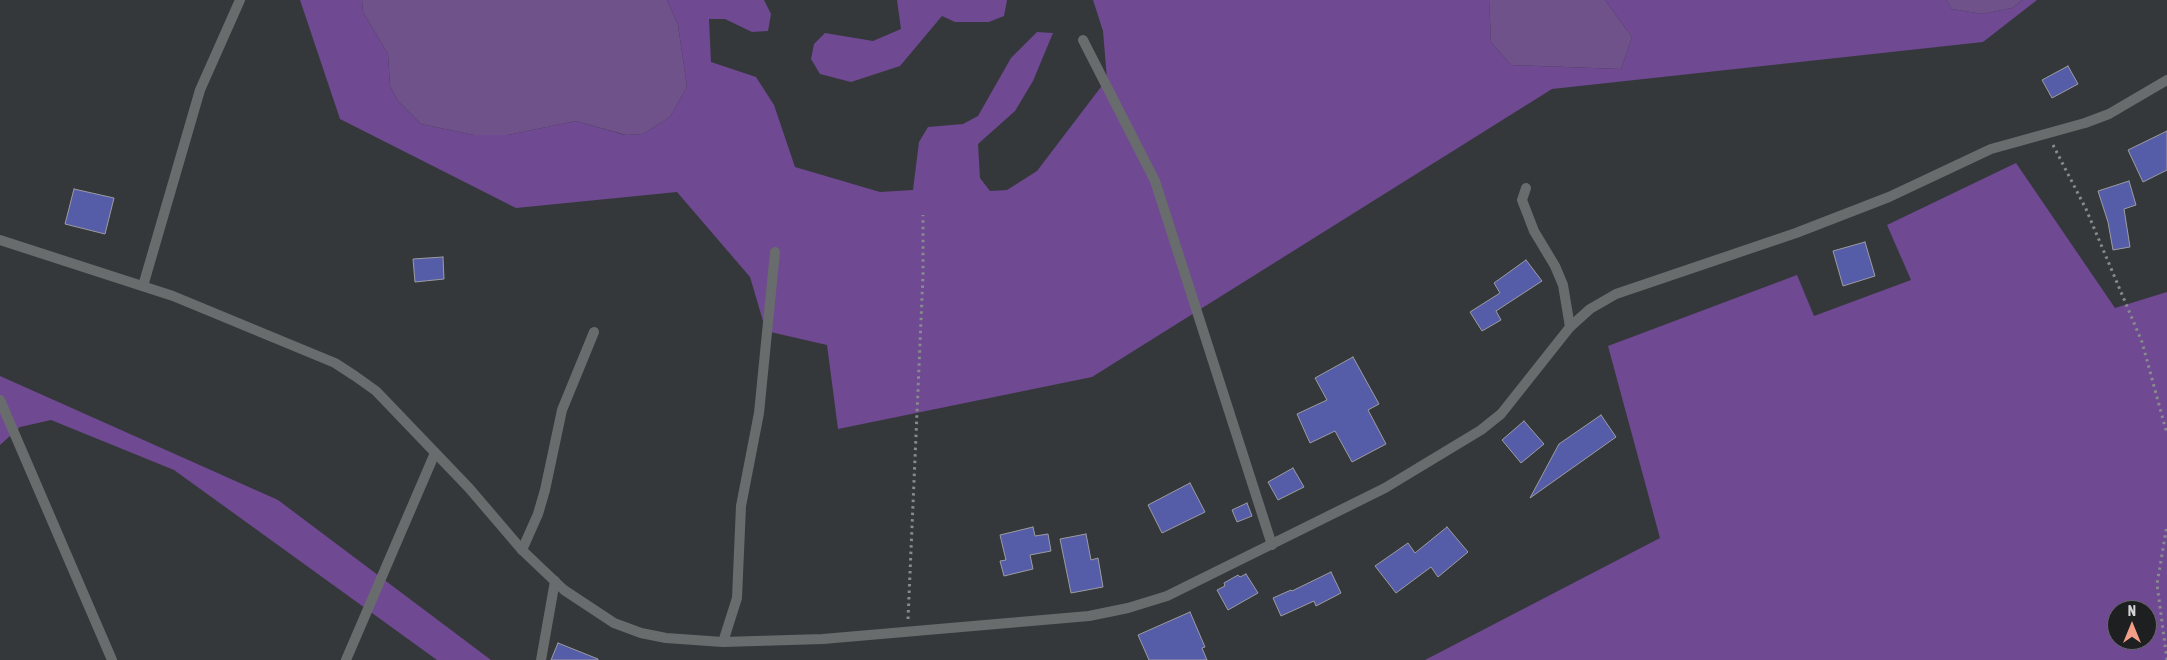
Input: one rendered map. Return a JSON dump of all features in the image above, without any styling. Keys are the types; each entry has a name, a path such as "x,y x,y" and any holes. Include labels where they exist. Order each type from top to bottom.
{"street":[{"path":"143,286 200,90 240,0"},
{"path":"1084,40 1155,180 1272,545"},
{"path":"0,240 173,296 335,363 376,391 435,453 522,550 554,581 585,605 614,623 666,638 723,642 823,639 1089,616 1128,608 1167,596 1385,488 1481,430 1500,414 1570,327 1590,309 1616,294 1796,233 1889,197 1991,149 2085,123 2109,114 2167,80"},
{"path":"1526,188 1522,200 1534,231 1555,266 1563,285 1570,327"},
{"path":"723,642 737,598 741,506 759,414 775,252"},
{"path":"522,550 538,514 545,490 562,410 594,332"},
{"path":"0,400 112,660"},
{"path":"346,660 435,453"},
{"path":"541,660 554,581"}],"path":[{"path":"2047,134 2086,209 2142,342 2167,434"},
{"path":"908,632 923,275 923,215"},
{"path":"2167,525 2157,584 2167,660"}],"shaded area":[{"path":"300,0 362,0 363,12 388,54 390,86 398,101 421,124 474,135 508,135 576,121 625,135 643,134 670,117 687,87 678,25 667,0 764,0 771,14 768,31 752,32 725,19 709,19 711,62 756,77 774,105 795,167 880,192 913,190 919,142 928,127 963,124 978,116 1011,58 1037,32 1053,33 1033,81 1015,111 978,144 980,178 990,191 1007,190 1037,171 1107,79 1103,31 1093,0 1489,0 1491,42 1511,65 1621,69 1632,37 1605,0 1946,0 1952,9 1982,14 2012,8 2022,0 2037,0 1983,42 1552,89 1092,377 838,429 827,345 766,331 750,277 677,192 516,208 340,119"},
{"path":"362,0 667,0 678,25 687,87 670,117 643,134 626,135 576,121 508,135 474,135 421,124 398,101 390,86 388,54 363,12"},
{"path":"897,0 1007,0 1004,16 989,22 955,22 942,16 900,66 851,82 820,74 811,59 814,44 825,33 873,41 901,29"},
{"path":"1489,0 1605,0 1632,37 1621,69 1511,65 1491,42"},
{"path":"1946,0 2022,0 2012,8 1982,14 1952,9"},
{"path":"2016,163 2115,308 2167,292 2167,660 1425,660 1660,538 1608,346 1797,275 1814,316 1911,280 1887,225"},
{"path":"0,376 278,500 491,660 437,660 174,470 51,420 20,427 0,445"}],"building":[{"path":"2068,66 2078,84 2052,98 2042,80"},
{"path":"2167,131 2167,170 2143,182 2128,150"},
{"path":"2129,181 2136,205 2124,209 2130,247 2113,250 2108,222 2098,191"},
{"path":"74,189 114,198 105,234 65,224"},
{"path":"1865,242 1875,276 1843,286 1833,251"},
{"path":"443,257 444,279 415,282 413,259"},
{"path":"1526,260 1542,281 1496,311 1501,320 1482,331 1470,312 1500,293 1494,283"},
{"path":"1353,357 1379,404 1368,410 1386,444 1352,462 1335,431 1310,443 1297,414 1327,400 1315,378"},
{"path":"1601,415 1616,437 1530,498 1559,444"},
{"path":"1524,421 1544,444 1521,463 1502,440"},
{"path":"1293,468 1304,487 1278,500 1268,482"},
{"path":"1190,483 1205,512 1162,533 1148,505"},
{"path":"1247,503 1252,516 1237,522 1232,510"},
{"path":"1033,527 1035,536 1048,534 1051,551 1030,555 1033,569 1004,576 1000,561 1006,560 1000,535"},
{"path":"1447,527 1468,552 1438,577 1431,567 1396,593 1375,566 1408,543 1415,553"},
{"path":"1086,534 1091,560 1098,558 1103,587 1071,593 1060,539"},
{"path":"1331,572 1341,593 1316,606 1314,601 1281,616 1273,598"},
{"path":"1246,574 1258,593 1228,610 1217,590 1225,586 1224,583 1238,575 1240,577"},
{"path":"1190,612 1205,647 1202,648 1207,660 1149,660 1138,635"},
{"path":"558,643 598,659 598,660 551,660"}]}
